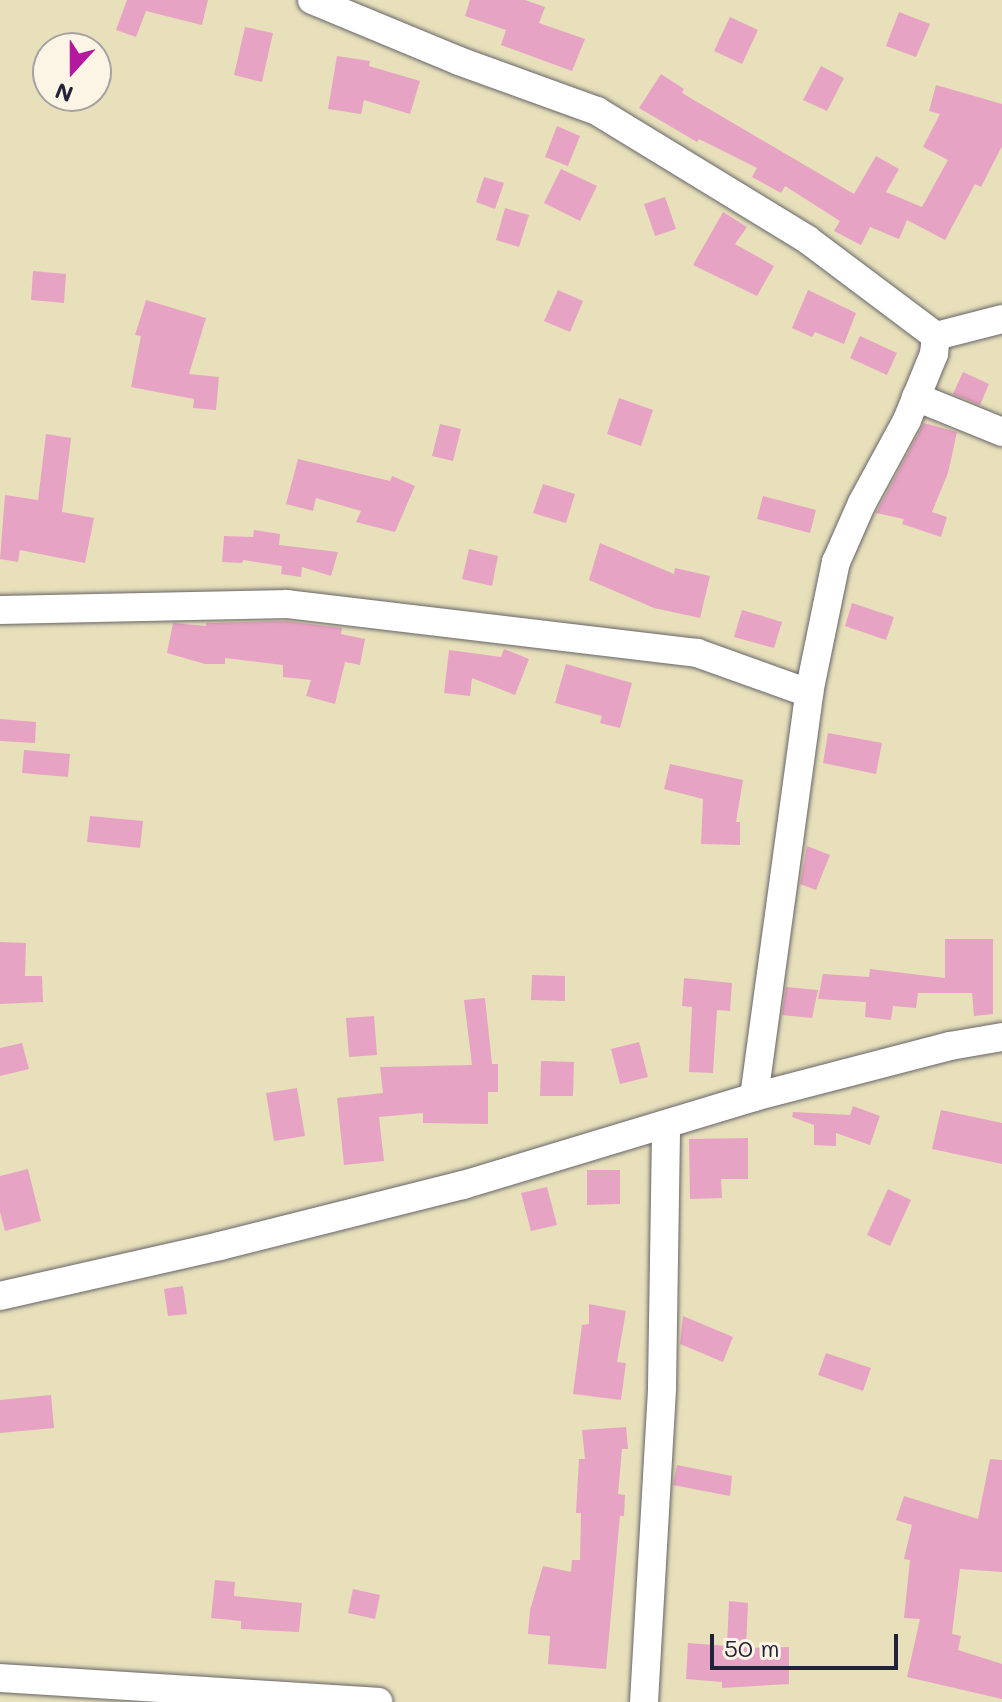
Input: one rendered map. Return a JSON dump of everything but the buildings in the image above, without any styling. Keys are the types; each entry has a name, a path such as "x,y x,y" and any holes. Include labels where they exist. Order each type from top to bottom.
{"street":[{"path":"312,0 459,61 597,111 808,240 936,336"},
{"path":"936,336 1002,319"},
{"path":"754,1097 809,693 836,562 916,397 934,354 936,336"},
{"path":"916,397 1002,432"},
{"path":"0,610 287,604 697,653 809,693"},
{"path":"0,1296 220,1246 463,1185 754,1097 950,1046 1002,1037"},
{"path":"644,1702 662,1387 666,1125"},
{"path":"0,1678 378,1702"}]}
